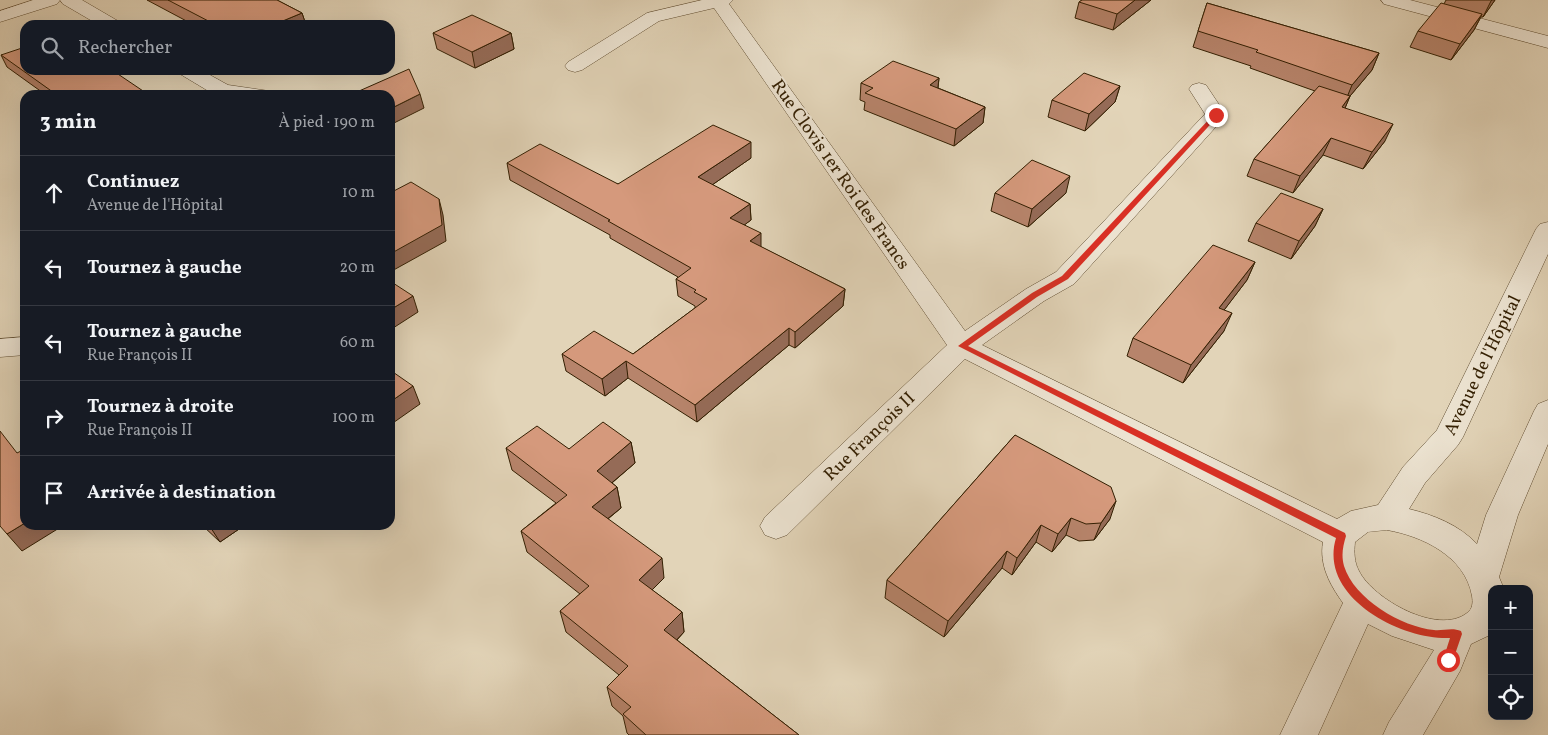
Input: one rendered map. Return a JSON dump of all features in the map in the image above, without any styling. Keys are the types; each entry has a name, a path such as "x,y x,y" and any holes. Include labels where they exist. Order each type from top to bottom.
{"street":[{"path":"0,17 51,0"},
{"path":"69,0 103,20"},
{"path":"1390,0 1548,42"},
{"name":"Rue Clovis 1er Roi des Francs","path":"575,66 653,17 722,1 962,346"},
{"path":"196,75 221,90"},
{"name":"Rue François II","path":"776,526 962,346 1035,295 1065,278 1216,115 1199,90"},
{"name":"Avenue de l'Hôpital","path":"1387,517 1414,476 1448,437 1548,229"},
{"path":"0,348 20,346"},
{"path":"962,346 1341,536"},
{"path":"1483,576 1502,515 1548,411"},
{"path":"1387,517 1409,521 1432,529 1453,542 1470,558 1483,576 1490,592 1489,607 1484,619 1473,629 1457,634 1434,634 1408,628 1384,616 1362,600 1348,583 1339,566 1337,550 1341,536 1359,521 1367,518 1387,517"},
{"path":"1299,735 1362,600"},
{"path":"1402,735 1448,660 1457,634"}],"building":[{"path":"168,0 277,0 302,13 285,20 206,20"},
{"path":"1082,0 1135,0 1117,14 1079,2"},
{"path":"1207,3 1379,53 1352,85 1256,52 1258,50 1198,31"},
{"path":"1441,3 1482,14 1460,44 1418,31"},
{"path":"472,15 511,33 472,52 433,33"},
{"path":"20,49 20,69 1,55"},
{"path":"893,61 939,78 930,85 985,107 956,129 865,93 873,88 861,83"},
{"path":"409,69 420,94 395,106 395,90 361,90"},
{"path":"1084,73 1120,86 1089,114 1052,100"},
{"path":"29,75 119,75 142,90 50,90"},
{"path":"1319,86 1350,96 1342,107 1393,124 1372,152 1331,138 1300,176 1254,159"},
{"path":"713,125 751,142 698,177 750,204 730,218 761,233 750,241 845,289 795,332 789,328 695,405 626,361 602,379 562,354 594,331 633,354 707,299 694,292 696,290 676,279 691,268 608,221 610,220 507,163 540,144 618,184"},
{"path":"1032,160 1070,176 1032,209 995,193"},
{"path":"411,182 439,199 442,225 395,251 395,190"},
{"path":"1281,193 1323,209 1299,241 1256,223"},
{"path":"1213,245 1255,262 1219,308 1232,313 1191,365 1133,338"},
{"path":"395,284 413,296 395,307"},
{"path":"395,373 413,386 395,399"},
{"path":"603,422 631,442 597,471 617,487 592,507 662,558 639,580 682,612 664,630 799,735 646,735 623,714 631,707 607,687 628,666 560,611 589,586 521,531 567,495 506,448 537,426 569,449"},
{"path":"0,431 17,453 20,452 20,526 7,534 0,526"},
{"path":"1015,435 1111,487 1116,501 1101,523 1086,524 1071,518 1058,534 1041,525 1017,558 1007,551 948,621 887,580"}],"route":[{"path":"1216,115 1065,278 1035,295 962,346 1341,536 1337,550 1339,566 1348,583 1362,600 1384,616 1408,628 1434,634 1457,634 1448,660"}]}
